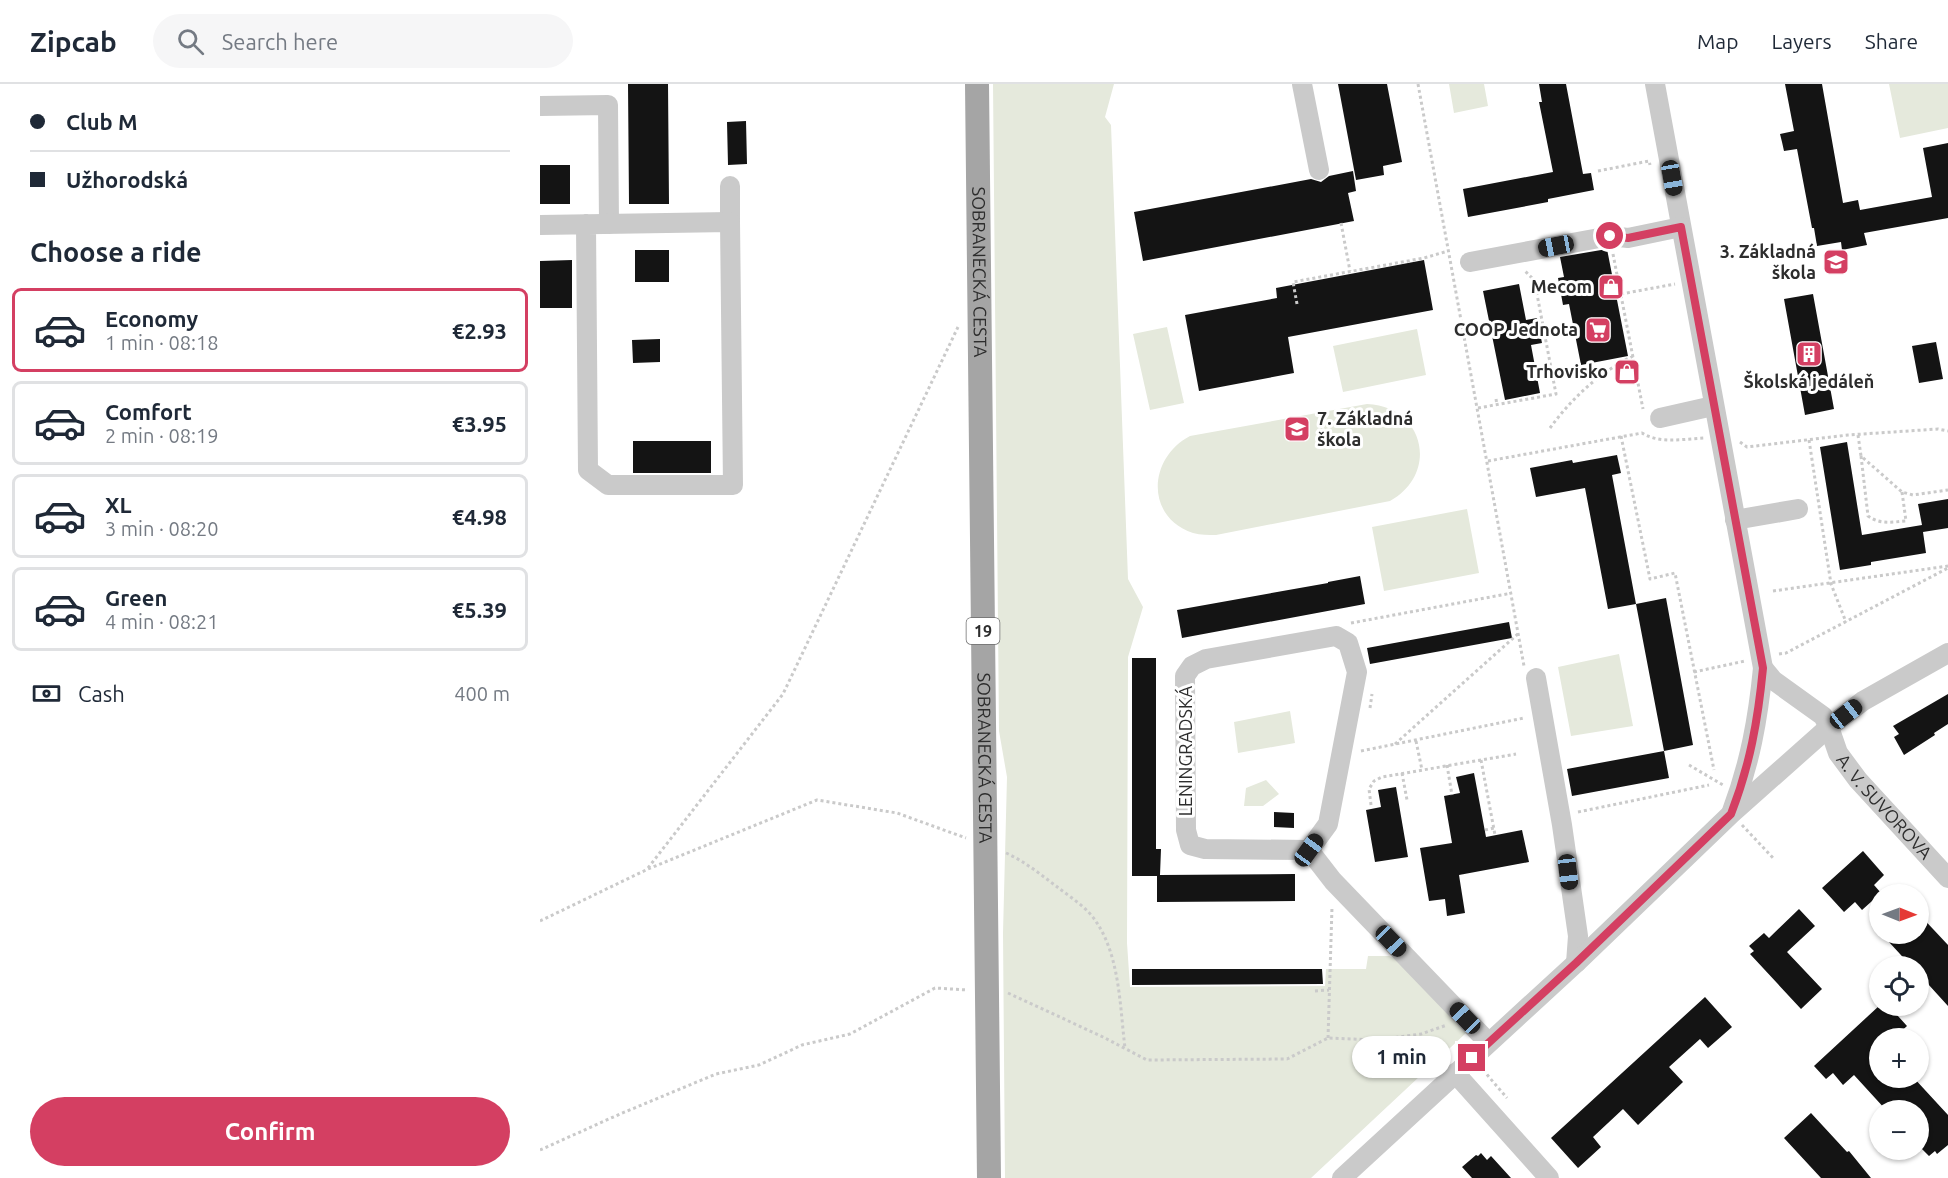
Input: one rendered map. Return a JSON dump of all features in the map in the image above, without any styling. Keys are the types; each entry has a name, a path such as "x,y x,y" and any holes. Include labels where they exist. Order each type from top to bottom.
{"main road":[{"name":"SOBRANECKÁ CESTA","path":"976,84 989,1178"}],"street":[{"path":"1302,84 1319,170"},
{"path":"1655,84 1735,520 1755,664 1754,741 1743,783 1731,814"},
{"path":"540,106 608,105 609,224"},
{"path":"586,224 588,470 608,485 733,485 730,186"},
{"path":"540,225 730,222"},
{"path":"1470,262 1681,227"},
{"path":"1650,419 1713,406"},
{"path":"1735,520 1798,509"},
{"name":"LENINGRADSKÁ","path":"1336,636 1348,643 1357,672 1328,824 1309,850 1205,849 1190,845 1186,830 1185,676 1192,666 1206,659 1336,636"},
{"path":"1342,1178 1576,963 1731,814 1829,727 1863,701 1948,652"},
{"path":"1755,664 1822,716 1829,727"},
{"path":"1536,678 1578,936 1576,963"},
{"name":"A. V. SUVOROVA","path":"1829,727 1838,753 1853,774 1948,878"},
{"path":"1309,850 1333,881 1488,1042"},
{"path":"1455,1073 1549,1178"}],"path":[{"path":"1418,84 1488,462 1642,433 1661,440 1739,441 1747,447 1858,435 1938,429 1948,431"},
{"path":"1598,171 1649,161 1651,170"},
{"path":"1341,223 1350,271"},
{"path":"1619,237 1621,294 1633,356 1650,419 1649,437"},
{"path":"1297,304 1293,282 1424,258 1448,251"},
{"path":"1478,408 1556,394 1533,279 1526,272 1519,270"},
{"path":"1621,294 1680,283"},
{"path":"648,869 783,694 963,317"},
{"path":"1550,428 1566,406 1614,365 1633,356"},
{"path":"1496,399 1497,405"},
{"path":"1858,435 1868,516 1886,523 1906,521 1902,492"},
{"path":"1621,436 1650,579 1674,573 1714,770"},
{"path":"1809,440 1831,584 1846,622"},
{"path":"1861,456 1902,492 1913,495 1948,490"},
{"path":"1773,591 1948,567"},
{"path":"1786,653 1948,567"},
{"path":"1347,624 1512,593"},
{"path":"1358,622 1359,631"},
{"path":"1393,745 1519,633"},
{"path":"1694,672 1755,664"},
{"path":"1368,719 1373,697 1370,689"},
{"path":"1361,751 1533,716"},
{"path":"1359,760 1364,740"},
{"path":"1416,741 1422,770"},
{"path":"1371,806 1369,789 1374,781 1383,777 1516,754"},
{"path":"1481,760 1495,835"},
{"path":"1447,765 1452,795"},
{"path":"1689,765 1711,778"},
{"path":"1402,773 1407,800"},
{"path":"1560,815 1709,785"},
{"path":"540,921 648,869 817,800 897,813 1015,857 1078,903 1097,922 1108,944 1115,970 1125,1048"},
{"path":"1485,830 1494,828"},
{"path":"1328,1038 1333,881"},
{"path":"1314,991 1329,990"},
{"path":"1480,1067 1507,1098"}],"shaded area":[{"path":"993,84 1114,84 1105,117 1111,125 1128,579 1143,607 1128,657 1127,943 1130,987 1325,986 1326,969 1366,969 1368,956 1389,956 1398,960 1466,1033 1311,1178 1005,1178 1003,933 1007,777 999,731"},
{"path":"1449,84 1484,84 1488,106 1454,113"},
{"path":"1889,84 1948,84 1948,128 1900,138"},
{"path":"1167,327 1184,403 1150,410 1133,334"},
{"path":"1417,329 1426,375 1343,392 1333,346"},
{"path":"1367,404 1386,408 1402,416 1413,428 1419,443 1420,459 1416,474 1406,489 1390,501 1216,535 1193,533 1177,525 1166,514 1160,501 1158,487 1160,472 1166,458 1176,446 1190,436"},
{"path":"1467,509 1479,573 1384,591 1372,527"},
{"path":"1619,654 1633,726 1571,736 1558,667"},
{"path":"1290,711 1295,743 1238,753 1234,722"},
{"path":"1266,780 1279,794 1263,806 1244,806 1246,788"}],"building":[{"path":"628,84 668,84 669,204 629,204"},
{"path":"1338,84 1387,84 1402,162 1383,166 1384,175 1356,180"},
{"path":"1539,84 1566,84 1583,174 1591,173 1594,190 1548,199 1548,202 1468,217 1463,189 1553,172 1539,102 1542,102"},
{"path":"1785,84 1822,84 1843,203 1858,200 1860,210 1932,197 1923,148 1948,143 1948,218 1864,233 1867,245 1842,250 1841,242 1817,246 1797,149 1784,151 1780,134 1794,131"},
{"path":"746,121 747,164 728,165 727,122"},
{"path":"540,165 570,165 570,204 540,204"},
{"path":"1353,171 1356,191 1348,193 1354,221 1143,261 1134,212 1311,179 1321,182 1329,176"},
{"name":"COOP Jednota","path":"1607,249 1628,356 1581,365 1569,304 1563,305 1558,278 1564,277 1560,257"},
{"path":"635,250 669,250 669,282 635,282"},
{"path":"572,260 572,308 540,308 540,261"},
{"path":"1424,260 1433,310 1288,337 1294,373 1199,391 1185,315 1277,298 1276,288"},
{"path":"1519,284 1526,320 1537,318 1542,343 1531,345 1540,393 1505,400 1483,291"},
{"name":"Školská jedáleň","path":"1813,294 1834,409 1805,415 1784,299"},
{"path":"660,339 660,362 633,363 632,340"},
{"path":"1936,342 1943,379 1919,383 1912,346"},
{"path":"633,441 711,441 711,473 633,473"},
{"path":"1847,442 1862,535 1922,525 1918,504 1948,499 1948,528 1923,532 1926,553 1871,562 1871,565 1840,570 1820,447"},
{"path":"1617,455 1621,473 1612,475 1636,604 1608,609 1585,488 1536,497 1530,468"},
{"path":"1360,576 1365,604 1182,638 1177,610"},
{"path":"1666,598 1693,745 1664,751 1636,604"},
{"path":"1509,622 1512,638 1370,664 1367,648"},
{"path":"1132,658 1156,658 1156,849 1161,849 1160,875 1295,874 1295,901 1157,902 1157,876 1132,876"},
{"path":"1948,694 1948,724 1904,755 1894,737 1899,734 1893,726"},
{"path":"1664,751 1669,778 1572,796 1567,769"},
{"path":"1474,773 1486,837 1522,830 1529,862 1459,875 1465,913 1447,916 1445,899 1429,901 1420,848 1452,843 1444,796 1460,793 1456,777"},
{"path":"1396,787 1408,857 1375,862 1366,810 1381,807 1378,790"},
{"path":"1274,812 1294,813 1294,828 1274,827"},
{"path":"1863,851 1884,875 1875,884 1869,884 1869,904 1862,910 1855,902 1844,912 1822,888"},
{"path":"1799,909 1815,926 1787,952 1822,989 1801,1009 1750,954 1754,951 1749,946 1764,933 1769,938"},
{"path":"1929,925 1948,945 1948,1006 1929,985 1929,956 1902,956 1891,944 1929,944"},
{"path":"1132,969 1322,969 1323,984 1132,985"},
{"path":"1705,997 1732,1027 1708,1048 1700,1039 1669,1067 1683,1082 1638,1125 1623,1109 1593,1137 1601,1147 1578,1168 1551,1138"},
{"path":"1869,1015 1898,1016 1907,1026 1905,1028 1869,1028 1869,1088 1923,1088 1948,1115 1948,1145 1937,1154 1935,1151 1929,1156 1929,1100 1877,1100 1854,1075 1843,1085 1833,1073 1826,1079 1814,1066"},
{"path":"1811,1113 1847,1152 1849,1151 1871,1178 1821,1178 1784,1138"},
{"path":"1481,1153 1487,1160 1491,1156 1511,1178 1472,1178 1462,1167"}],"place":[{"name":"3. Základná škola","path":"1836,262"},
{"name":"Mecom","path":"1611,287"},
{"name":"COOP Jednota","path":"1598,330"},
{"name":"Školská jedáleň","path":"1809,354"},
{"name":"Trhovisko","path":"1627,372"},
{"name":"7. Základná škola","path":"1297,429"}],"route":[{"path":"1472,1058 1576,963 1731,814 1743,783 1754,741 1763,668 1681,227 1628,238 1610,236"}]}
